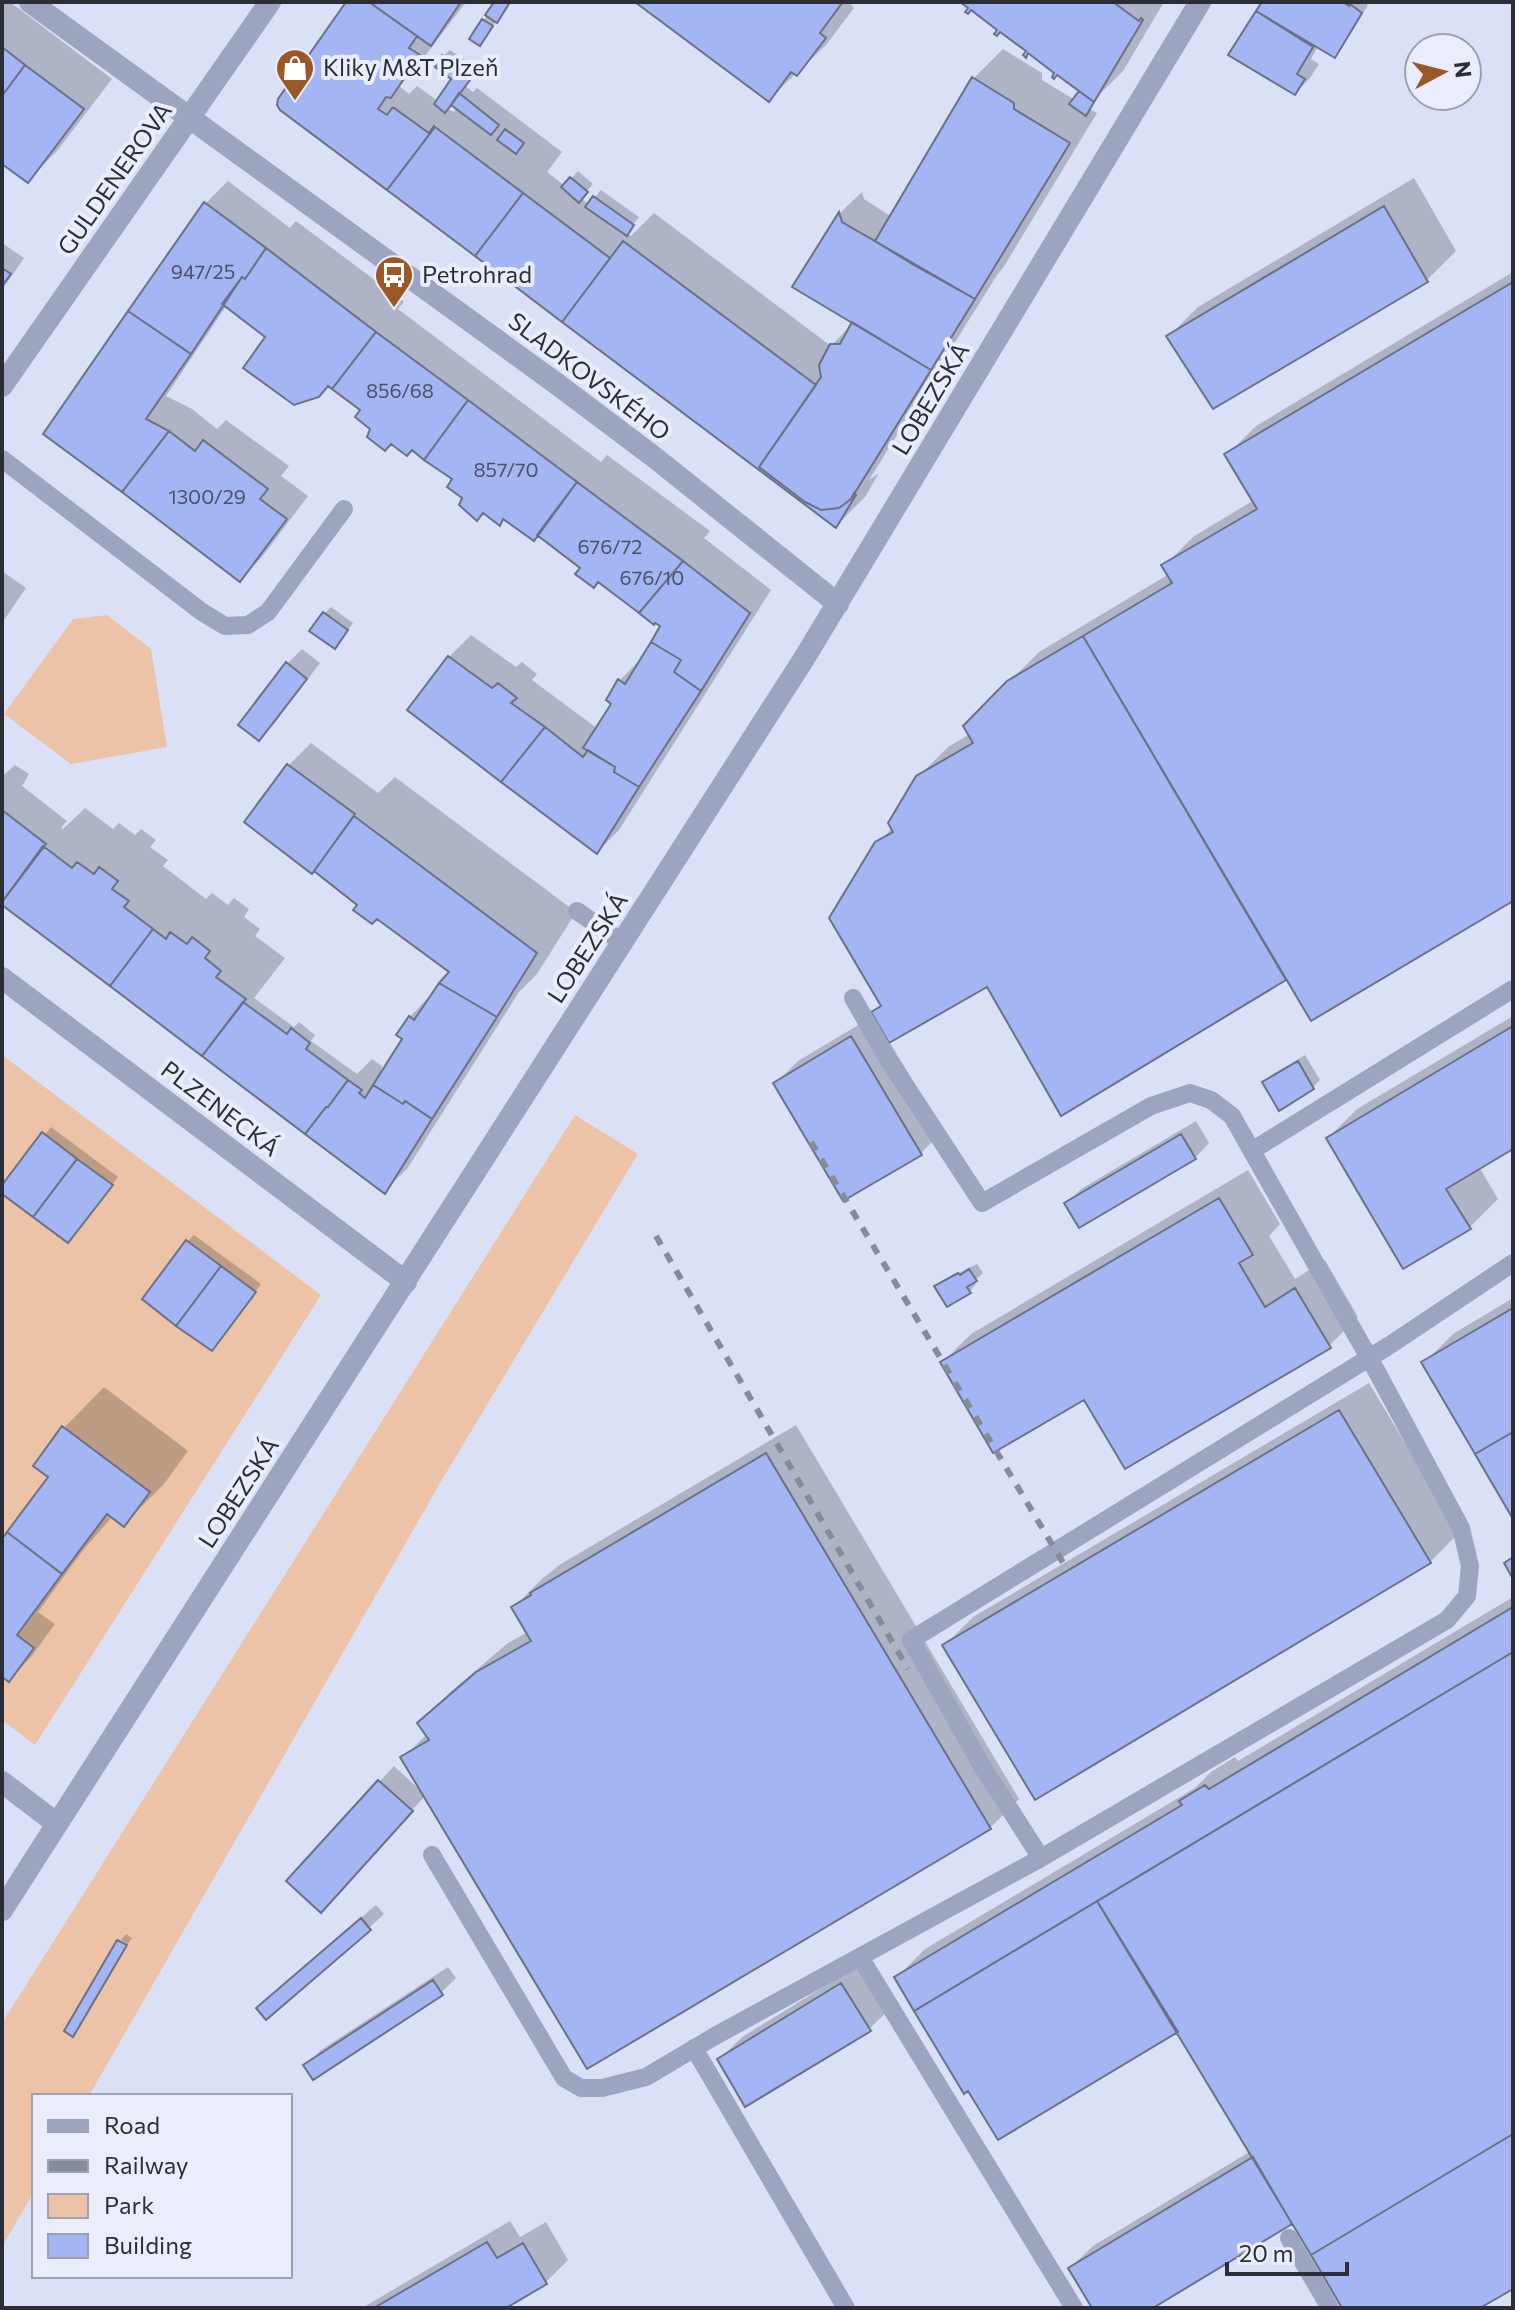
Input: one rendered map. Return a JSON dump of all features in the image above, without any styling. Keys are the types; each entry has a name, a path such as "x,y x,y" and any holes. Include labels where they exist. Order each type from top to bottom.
{"street":[{"name":"SLADKOVSKÉHO","path":"30,2 642,448 838,604"},
{"name":"GULDENEROVA","path":"2,386 270,2"},
{"name":"LOBEZSKÁ","path":"2,1910 838,604 1200,2"},
{"name":"PLZENECKÁ","path":"2,978 406,1282"},
{"path":"2,1782 56,1823"}],"lane":[{"path":"2,459 202,612 225,626 248,625 268,612 344,509"},
{"path":"577,911 623,943"},
{"path":"1253,1150 1513,989"},
{"path":"432,1855 564,2078 581,2088 602,2088 646,2077 1041,1858 1447,1620 1467,1596 1470,1566 1461,1528 1232,1116 1211,1100 1190,1093 1151,1106 982,1203 888,1059 853,998"},
{"path":"1041,1858 982,1766 911,1640 1368,1358 1513,1263"},
{"path":"860,1957 1074,2308"},
{"path":"694,2048 846,2308"},
{"path":"1289,2238 1330,2308"}],"green space":[{"path":"107,615 151,649 167,747 71,764 4,714 73,619"},
{"path":"2,1055 321,1295 35,1745 2,1720"},
{"path":"575,1115 638,1154 443,1478 90,2094 32,2094 32,2195 2,2247 2,2023"}],"building":[{"path":"346,2 369,2 417,36 409,48 420,55 391,98 386,97 378,109 387,115 394,108 429,133 435,127 387,190 277,105 278,99"},
{"path":"369,2 461,2 431,46"},
{"path":"494,2 510,2 497,23 485,15"},
{"path":"635,2 842,3 820,33 826,38 797,76 791,72 769,102"},
{"path":"960,2 1113,2 1139,21 1141,18 1143,20 1094,102 1057,75 1054,79 1054,73 1028,53 1026,58 1023,55 1026,51 1000,32 997,36 994,34 997,30 971,10 968,14 965,12 968,8"},
{"path":"1262,2 1343,2 1362,13 1335,58 1256,11"},
{"path":"1256,11 1313,47 1297,74 1305,79 1295,95 1228,55"},
{"path":"482,19 493,26 480,46 469,39"},
{"path":"2,47 25,65 2,96"},
{"path":"442,55 473,76 445,113 434,104 451,79 435,67"},
{"path":"25,65 84,109 28,183 2,164 2,96"},
{"path":"972,77 1014,103 1014,109 1070,143 975,299 875,241"},
{"path":"1079,91 1094,102 1086,116 1069,104"},
{"path":"459,93 499,125 491,135 451,105"},
{"path":"435,127 523,193 475,256 387,190"},
{"path":"505,129 524,143 516,154 497,140"},
{"path":"570,177 588,192 579,203 561,187"},
{"path":"523,193 610,258 562,322 475,256"},
{"path":"593,196 634,225 627,236 585,207"},
{"path":"204,202 266,248 245,279 242,277 191,354 128,311"},
{"path":"1384,206 1428,282 1213,409 1166,336"},
{"path":"839,212 842,222 975,299 931,370 792,287"},
{"path":"623,241 816,385 759,467 805,502 821,510 839,508 854,493 856,495 836,528 562,322"},
{"path":"266,248 376,332 332,389 328,386 319,397 294,405 243,368 265,337 222,304 242,277 245,279"},
{"path":"2,268 11,274 2,286"},
{"path":"1513,282 1513,901 1311,1021 1083,636 1172,583 1161,565 1257,509 1224,454"},
{"path":"128,311 191,354 146,419 169,431 122,492 43,434"},
{"path":"852,322 931,370 851,499 839,508 821,510 805,502 759,467 821,377 819,365 830,344 840,344"},
{"path":"376,332 468,400 424,460 412,450 407,456 391,444 385,451 367,437 370,429 355,417 360,410 332,389"},
{"path":"468,400 577,482 534,541 503,519 500,526 483,513 477,521 459,505 462,498 447,487 452,479 424,460"},
{"path":"169,431 195,451 203,440 268,489 260,499 287,519 240,582 122,492"},
{"path":"577,482 683,561 639,613 598,582 594,588 575,574 580,568 537,535"},
{"path":"683,561 750,613 701,691 674,672 681,660 651,642 660,626 639,613"},
{"path":"323,612 348,630 335,649 309,631"},
{"path":"1083,636 1286,980 1061,1116 987,987 889,1043 871,1012 881,1006 829,918 875,842 893,832 888,823 916,776 973,743 963,726 1007,681"},
{"path":"651,642 681,660 674,672 701,691 639,787 614,772 615,767 583,748 611,704 606,700 618,679 625,684"},
{"path":"448,656 492,688 498,683 517,698 511,703 545,727 501,782 407,710"},
{"path":"286,662 307,679 259,741 238,725"},
{"path":"545,727 583,757 588,750 615,767 614,772 639,787 597,854 501,782"},
{"path":"287,764 355,814 312,874 244,822"},
{"path":"2,810 46,844 2,902"},
{"path":"354,816 537,953 497,1017 439,983 449,972 377,919 372,924 353,910 357,905 314,871"},
{"path":"43,846 72,868 77,862 94,874 99,867 118,881 112,889 129,901 124,907 153,929 110,986 2,905"},
{"path":"153,929 166,939 170,932 187,944 192,937 210,951 205,958 221,971 216,977 246,999 202,1056 110,986"},
{"path":"439,983 497,1017 432,1119 373,1085 402,1039 396,1035 409,1016 414,1020"},
{"path":"243,1002 287,1034 291,1028 310,1043 306,1049 348,1080 305,1134 202,1056"},
{"path":"1513,1026 1513,1149 1446,1189 1471,1229 1403,1269 1326,1138"},
{"path":"851,1036 922,1155 843,1201 773,1083"},
{"path":"1298,1061 1314,1089 1279,1111 1262,1082"},
{"path":"348,1080 362,1090 359,1093 365,1098 373,1085 432,1119 385,1194 305,1134"},
{"path":"42,1132 77,1159 33,1217 2,1194 2,1185"},
{"path":"1181,1134 1196,1159 1079,1228 1064,1203"},
{"path":"77,1159 113,1185 68,1243 33,1217"},
{"path":"1219,1198 1253,1255 1239,1263 1265,1307 1295,1288 1331,1348 1125,1469 1084,1400 993,1453 940,1362"},
{"path":"186,1240 221,1266 176,1326 142,1299"},
{"path":"221,1266 256,1292 212,1351 176,1326"},
{"path":"969,1269 977,1281 967,1287 971,1293 947,1307 934,1286"},
{"path":"1513,1308 1513,1432 1475,1454 1421,1362"},
{"path":"1339,1410 1431,1563 1035,1800 942,1645"},
{"path":"62,1426 150,1492 124,1527 107,1514 62,1574 7,1532 48,1477 33,1466"},
{"path":"1513,1432 1513,1519 1475,1454"},
{"path":"766,1453 991,1829 587,2069 400,1757 429,1740 417,1723 476,1672 531,1641 511,1607"},
{"path":"7,1532 62,1574 17,1635 34,1648 9,1682 2,1677 2,1539"},
{"path":"1513,1557 1513,1579 1504,1563"},
{"path":"1513,1607 1513,1652 914,2011 894,1977 1182,1805 1179,1801 1205,1785 1209,1789"},
{"path":"1513,1652 1513,2134 1311,2255 1097,1901"},
{"path":"378,1780 413,1811 321,1913 286,1881"},
{"path":"1097,1901 1178,2032 998,2140 968,2091 964,2094 914,2011"},
{"path":"361,1918 371,1930 266,2020 256,2008"},
{"path":"117,1940 127,1945 73,2037 64,2031"},
{"path":"433,1980 443,1995 313,2080 303,2065"},
{"path":"841,1983 871,2031 745,2107 717,2059"},
{"path":"1513,2134 1513,2289 1480,2308 1342,2308 1311,2255"},
{"path":"1253,2157 1292,2224 1153,2308 1092,2308 1068,2268"},
{"path":"487,2242 497,2258 523,2243 547,2284 506,2308 374,2308"}],"railway":[{"path":"811,1142 1068,1571"},
{"path":"656,1236 908,1669"}],"place":[{"name":"Kliky M&T Plzeň","path":"295,102"},
{"name":"Petrohrad","path":"394,309"}]}
